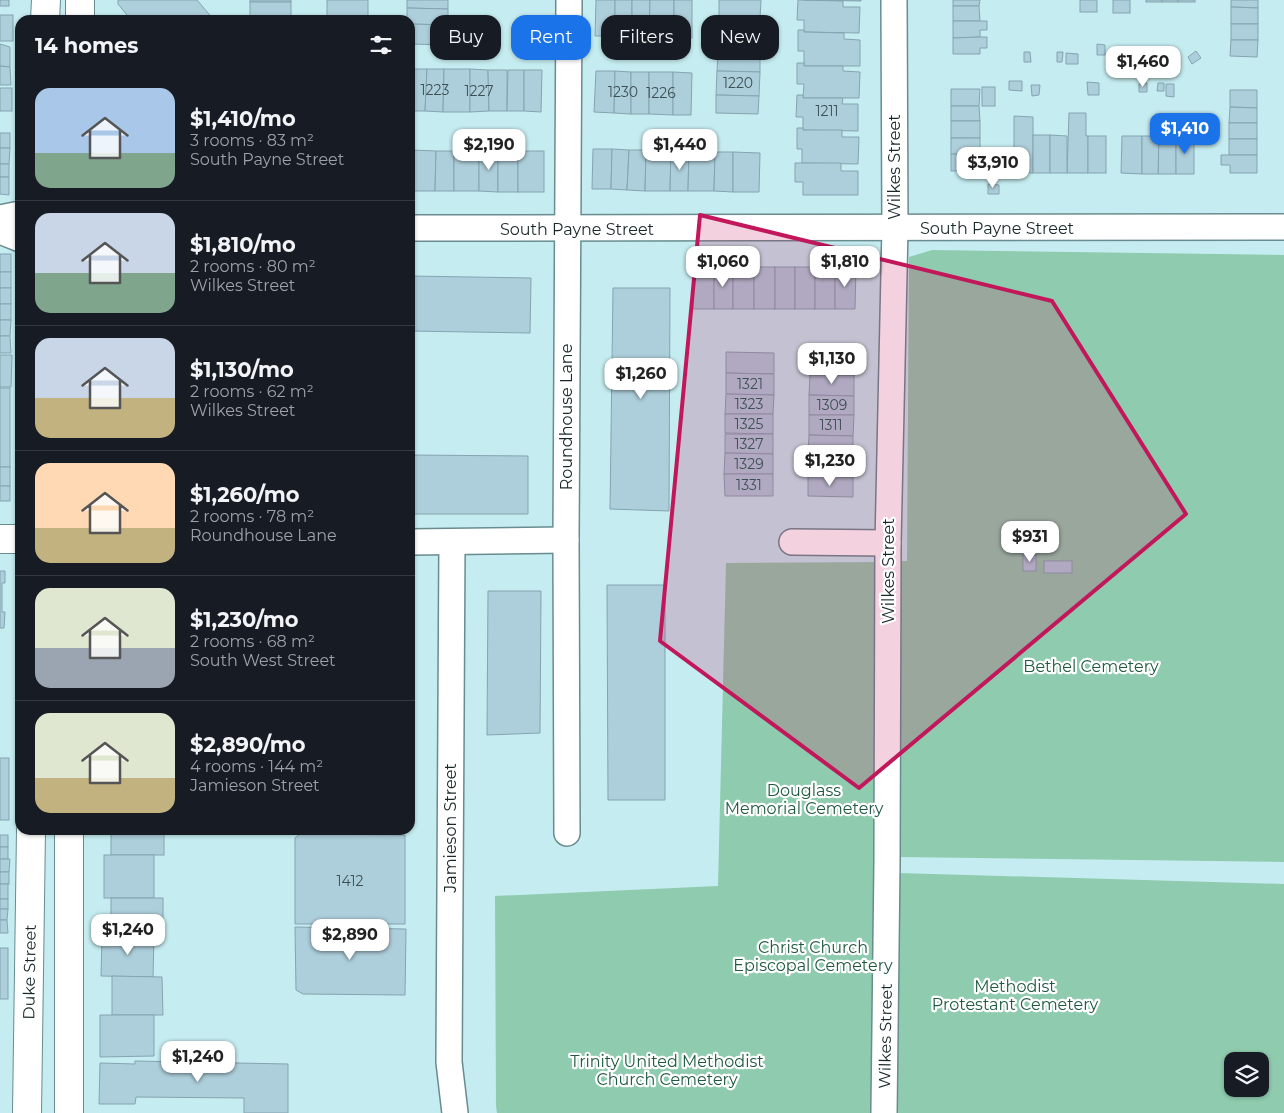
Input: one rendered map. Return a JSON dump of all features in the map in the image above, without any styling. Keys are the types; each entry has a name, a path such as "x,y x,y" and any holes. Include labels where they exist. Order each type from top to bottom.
{"main road":[{"path":"45,15 46,0"},
{"path":"80,0 80,15"},
{"path":"0,539 15,539"},
{"name":"Duke Street","path":"27,1113 31,835"},
{"path":"69,835 69,1113"}],"street":[{"name":"Roundhouse Lane","path":"567,833 566,540 569,0"},
{"name":"Wilkes Street","path":"884,1113 888,863 888,543 895,228 894,0"},
{"path":"0,218 15,215"},
{"name":"South Payne Street","path":"415,228 1284,227"},
{"path":"0,231 15,237"},
{"path":"415,542 566,540"},
{"name":"Jamieson Street","path":"452,542 449,1062 455,1113"},
{"path":"792,542 888,543"}],"highlighted area":[{"path":"700,215 1052,301 1186,514 859,788 660,641"}],"green space":[{"name":"Bethel Cemetery","path":"932,250 1284,255 1284,862 897,857 899,561 907,561 909,257"},
{"path":"888,562 884,1113 497,1113 495,896 718,886 726,563"},
{"name":"Methodist Protestant Cemetery","path":"898,873 1284,884 1284,1113 895,1113"}],"building":[{"path":"0,0 9,0 9,6 0,6"},
{"path":"118,0 197,0 210,15 127,15 118,4"},
{"path":"250,0 291,0 291,2 250,2"},
{"path":"327,0 368,0 368,15 327,15"},
{"path":"407,0 448,0 448,9 407,8"},
{"path":"596,0 615,0 615,15 601,15 601,36 595,36"},
{"path":"615,0 632,0 632,15 615,15"},
{"path":"632,0 650,0 650,15 632,15"},
{"path":"650,0 674,0 674,15 650,15"},
{"path":"674,0 692,0 692,38 691,15 674,15"},
{"path":"719,0 761,0 760,15 719,15"},
{"path":"798,0 843,1 843,7 860,7 859,33 804,32 804,20 797,20"},
{"path":"804,0 861,0 861,1"},
{"path":"953,0 980,0 979,6 953,6"},
{"path":"1080,0 1097,0 1097,12 1080,12"},
{"path":"1113,0 1130,0 1130,13 1113,13"},
{"path":"1146,0 1162,0 1162,2 1146,2"},
{"path":"1162,0 1178,0 1178,2 1162,2"},
{"path":"1178,0 1195,0 1195,2 1178,2"},
{"path":"1231,0 1258,0 1258,8 1231,7"},
{"path":"250,2 291,2 291,15 250,15"},
{"path":"953,6 979,6 980,21 953,21"},
{"path":"1231,7 1258,8 1258,24 1231,24"},
{"path":"407,8 448,9 448,15 430,15 430,25 415,24 415,15 407,15"},
{"path":"0,15 13,15 13,41 0,41"},
{"path":"953,21 987,21 987,30 980,30 980,37 953,38"},
{"path":"415,24 430,25 430,45 415,44"},
{"path":"1231,24 1258,24 1258,40 1231,40"},
{"path":"798,30 804,30 804,32 844,33 844,39 860,40 860,66 804,66 804,51 798,51"},
{"path":"987,37 987,48 980,48 980,54 953,54 953,38"},
{"path":"1231,40 1258,40 1257,57 1230,56"},
{"path":"0,44 10,47 10,67 0,66"},
{"path":"1097,44 1105,45 1105,55 1097,55"},
{"path":"1137,47 1146,47 1146,60 1138,60"},
{"path":"1161,49 1161,59 1151,60 1151,50"},
{"path":"1196,51 1201,58 1192,64 1188,57"},
{"path":"1024,52 1030,52 1031,62 1024,62"},
{"path":"1057,52 1063,52 1062,62 1057,62"},
{"path":"1066,53 1078,54 1078,64 1066,64"},
{"path":"718,60 760,60 760,72 717,71"},
{"path":"797,63 804,63 804,66 843,66 843,71 860,72 859,98 803,98 804,84 797,84"},
{"path":"0,66 10,67 11,85 0,85"},
{"path":"415,69 427,69 425,111 415,111"},
{"path":"427,69 444,69 443,112 425,111"},
{"path":"444,69 470,69 470,112 443,112"},
{"path":"470,69 488,70 489,111 470,112"},
{"path":"488,70 507,70 507,111 489,111"},
{"path":"508,70 524,70 524,111 507,111"},
{"path":"524,70 542,70 541,112 524,111"},
{"path":"596,71 615,71 614,113 594,112"},
{"path":"615,71 631,72 631,114 614,113"},
{"path":"717,71 760,72 759,96 716,95"},
{"path":"631,72 649,72 649,114 631,114"},
{"path":"649,72 673,72 673,115 649,114"},
{"path":"673,72 692,73 691,115 673,115"},
{"path":"1009,81 1022,81 1022,91 1009,90"},
{"path":"1087,82 1099,83 1099,95 1088,95"},
{"path":"1147,83 1147,92 1139,92 1139,84"},
{"path":"1158,83 1164,83 1164,91 1157,91"},
{"path":"1166,84 1174,84 1174,97 1166,96"},
{"path":"1031,85 1040,85 1039,95 1032,96"},
{"path":"982,87 995,87 995,106 982,106"},
{"path":"0,88 12,88 12,111 0,111"},
{"path":"951,89 980,89 979,106 951,106"},
{"path":"1230,90 1257,90 1257,108 1230,107"},
{"path":"716,95 759,96 758,114 716,113"},
{"path":"797,95 803,95 803,98 843,98 842,104 858,104 858,131 803,130 803,117 796,117"},
{"path":"951,106 979,106 980,121 951,121"},
{"path":"1230,107 1257,108 1257,123 1229,123"},
{"path":"1069,113 1086,113 1088,173 1067,173"},
{"path":"1014,116 1033,117 1033,173 1014,172"},
{"path":"1159,117 1176,117 1176,174 1158,174"},
{"path":"951,121 980,121 980,138 951,138"},
{"path":"1229,123 1257,123 1257,139 1229,139"},
{"path":"797,128 803,128 803,130 842,130 842,137 859,137 858,164 802,163 802,149 797,149"},
{"path":"0,133 10,133 10,148 0,148"},
{"path":"1033,135 1050,135 1050,173 1033,173"},
{"path":"1050,135 1067,136 1067,173 1050,173"},
{"path":"1088,136 1106,136 1106,173 1088,173"},
{"path":"1122,136 1142,136 1142,174 1121,173"},
{"path":"1142,136 1159,136 1158,174 1142,174"},
{"path":"1176,137 1194,137 1194,174 1176,174"},
{"path":"951,138 980,138 980,154 951,154"},
{"path":"1229,139 1257,139 1257,155 1229,155"},
{"path":"0,148 10,148 9,164 0,164"},
{"path":"593,149 612,149 611,189 592,189"},
{"path":"612,149 629,150 627,190 611,189"},
{"path":"415,150 436,151 435,191 415,191"},
{"path":"629,150 646,150 645,191 627,190"},
{"path":"646,150 671,151 670,191 645,191"},
{"path":"436,151 454,151 454,191 435,191"},
{"path":"454,151 479,151 479,191 454,191"},
{"path":"479,151 498,151 498,192 479,191"},
{"path":"498,151 518,151 518,192 498,192"},
{"path":"518,151 544,151 544,192 518,192"},
{"path":"671,151 689,151 688,191 670,191"},
{"path":"689,151 715,152 714,191 688,191"},
{"path":"715,152 733,152 733,192 714,191"},
{"path":"733,152 760,153 759,192 733,192"},
{"path":"951,154 980,154 980,171 951,171"},
{"path":"1221,155 1257,155 1257,173 1230,173 1230,165 1221,165"},
{"path":"795,163 841,163 841,171 858,171 858,195 803,195 803,182 795,182"},
{"path":"0,164 9,164 9,177 0,177"},
{"path":"0,177 9,177 9,195 0,194"},
{"path":"988,184 999,185 999,194 988,194"},
{"path":"0,254 11,254 11,272 0,272"},
{"path":"693,266 714,266 714,309 693,309"},
{"path":"714,266 733,267 733,309 714,309"},
{"path":"733,267 754,267 754,309 733,309"},
{"path":"754,267 775,267 775,309 754,309"},
{"path":"775,267 795,267 795,309 775,309"},
{"path":"795,267 815,267 815,309 795,309"},
{"path":"815,267 835,267 835,309 815,309"},
{"path":"835,267 856,267 855,309 835,309"},
{"path":"0,272 11,272 11,288 0,288"},
{"path":"415,276 531,278 530,333 415,331"},
{"path":"0,288 11,288 11,304 0,304"},
{"path":"613,288 670,288 669,511 610,509"},
{"path":"0,304 11,304 11,320 0,320"},
{"path":"0,320 11,320 10,336 0,336"},
{"path":"0,336 10,336 11,353 0,353"},
{"path":"726,352 774,353 774,374 726,373"},
{"path":"810,353 854,353 854,375 810,375"},
{"path":"0,355 12,355 11,387 0,387"},
{"path":"726,373 774,374 774,395 726,394"},
{"path":"810,375 854,375 854,396 809,395"},
{"path":"0,388 10,388 10,467 0,467"},
{"path":"726,394 774,395 773,414 725,414"},
{"path":"809,395 854,396 854,415 809,415"},
{"path":"725,414 773,414 773,434 725,433"},
{"path":"809,415 854,415 853,436 809,435"},
{"path":"725,434 773,434 773,454 725,453"},
{"path":"809,435 853,436 853,456 808,456"},
{"path":"725,453 773,454 773,474 724,474"},
{"path":"415,455 528,456 528,514 415,514"},
{"path":"808,456 853,456 853,477 808,476"},
{"path":"0,467 10,467 10,486 0,486"},
{"path":"724,474 773,474 773,496 725,496"},
{"path":"808,476 853,477 853,497 808,496"},
{"path":"0,486 10,486 10,501 0,501"},
{"path":"1023,555 1036,555 1036,571 1023,571"},
{"path":"1044,561 1072,561 1072,573 1044,573"},
{"path":"0,571 5,571 5,583 2,583 2,612 5,612 4,628 0,628"},
{"path":"607,585 665,585 665,800 608,800"},
{"path":"488,591 541,591 540,733 487,735"},
{"path":"0,758 9,758 9,820 0,820"},
{"path":"0,835 8,835 8,847 0,847"},
{"path":"111,835 164,835 164,855 111,855"},
{"path":"299,835 405,835 405,924 295,924 295,838"},
{"path":"0,847 8,847 8,859 0,859"},
{"path":"104,855 154,855 154,898 104,898"},
{"path":"0,859 10,859 9,872 0,872"},
{"path":"0,872 9,872 9,884 0,884"},
{"path":"0,884 8,884 8,899 0,899"},
{"path":"111,898 163,898 163,935 111,935"},
{"path":"0,899 8,899 8,909 0,909"},
{"path":"0,909 8,909 7,920 0,920"},
{"path":"0,920 7,920 8,933 0,933"},
{"path":"295,927 406,929 405,995 303,994 296,990"},
{"path":"102,935 154,935 153,977 101,976"},
{"path":"0,948 8,948 8,999 0,999"},
{"path":"112,976 162,977 163,1015 112,1015"},
{"path":"100,1015 154,1015 154,1056 100,1057"},
{"path":"135,1061 288,1064 288,1113 244,1113 244,1098 136,1097 135,1104 99,1104 100,1063 135,1064"}],"park label":[{"name":"Douglass Memorial Cemetery","path":"804,799"},
{"name":"Christ Church Episcopal Cemetery","path":"813,956"},
{"name":"Trinity United Methodist Church Cemetery","path":"667,1070"}]}
